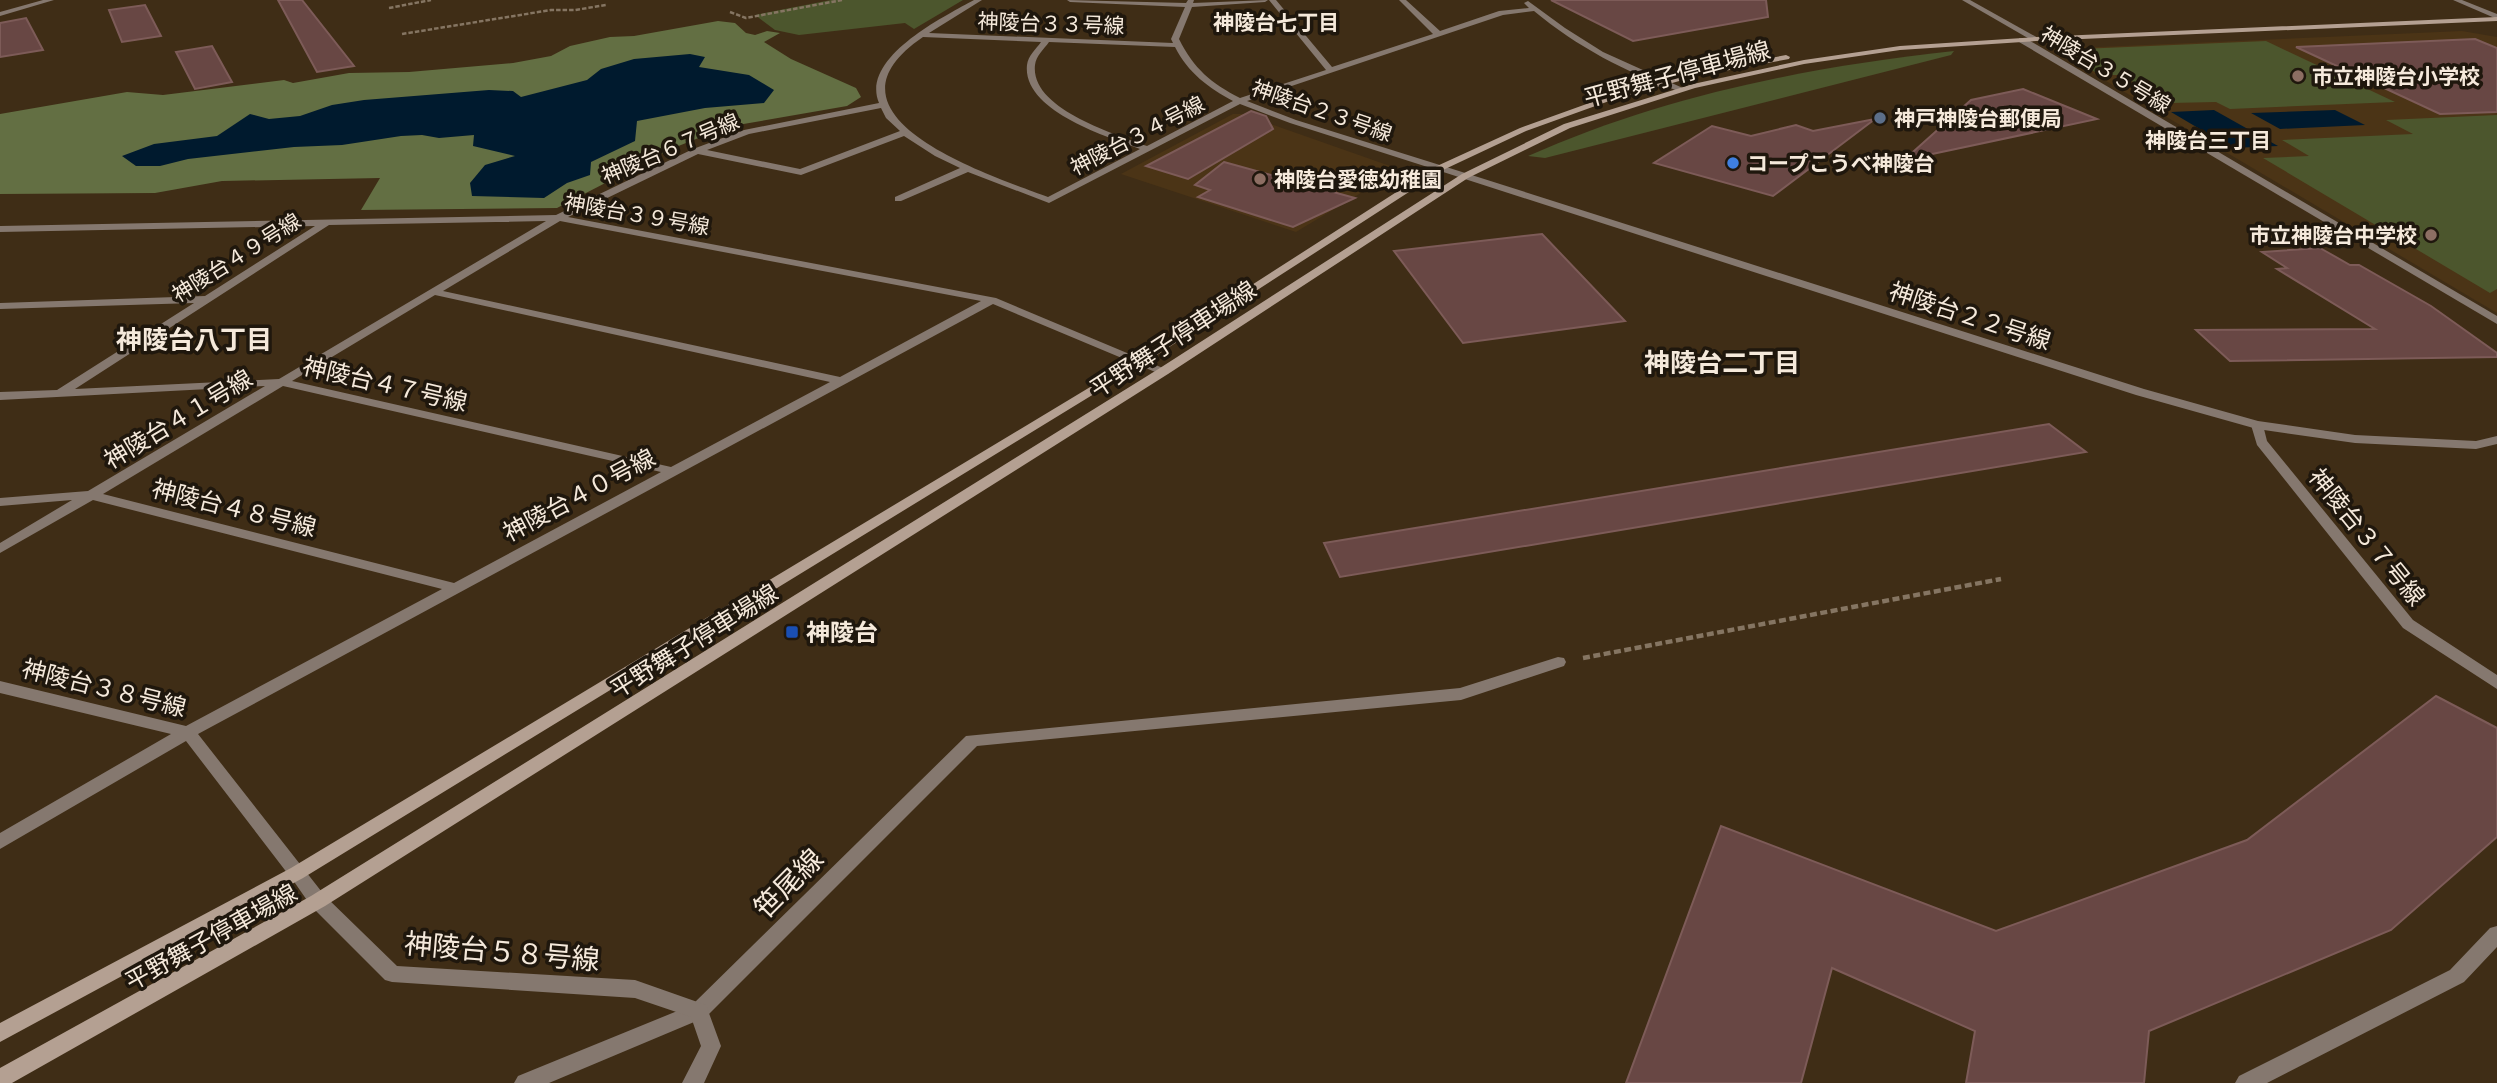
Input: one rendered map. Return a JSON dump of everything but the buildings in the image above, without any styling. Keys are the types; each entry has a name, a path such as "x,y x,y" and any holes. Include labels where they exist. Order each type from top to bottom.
{"main road":[{"name":"平野舞子停車場線","path":"0,1079 318,901 1164,371 1465,176 1567,126 1681,89 1813,60 1900,48 2026,37 2491,12"},
{"name":"平野舞子停車場線","path":"0,1033 297,873 1139,362 1440,168 1485,145 1577,109 1658,82 1755,61 1836,49 1908,40 2497,18"}],"street":[{"path":"0,14 51,0"},
{"path":"967,169 904,133 888,118 878,89 885,71 904,50 943,20 979,0"},
{"path":"1070,0 1190,3 1265,0"},
{"path":"1272,0 1331,71"},
{"path":"1402,0 1438,34"},
{"path":"1525,0 1568,34 1658,82 1681,89"},
{"name":"神陵台３５号線","path":"1965,0 2497,321"},
{"path":"2456,0 2491,12 2497,18"},
{"path":"1177,45 1175,39 1190,3"},
{"name":"神陵台３４号線","path":"967,169 1049,200 1240,101 1502,13 1535,9"},
{"name":"神陵台３３号線","path":"923,35 1177,45"},
{"path":"1046,41 1034,56 1031,69 1037,88 1056,109 1093,129 1149,149"},
{"name":"神陵台２３号線","path":"1177,45 1196,72 1240,101 1265,112 1440,168"},
{"name":"神陵台６７号線","path":"558,218 696,151 747,132 882,105"},
{"path":"696,151 801,172 904,133"},
{"name":"神陵台２２号線","path":"1440,168 2140,392 2258,425 2355,439 2476,445 2497,440"},
{"path":"898,199 967,169"},
{"name":"神陵台３９号線","path":"0,229 558,218 992,300 1164,371"},
{"name":"神陵台４１号線","path":"0,550 558,218"},
{"name":"神陵台４９号線","path":"60,393 327,222"},
{"path":"434,292 842,381"},
{"path":"0,306 205,299"},
{"name":"神陵台４０号線","path":"0,842 188,732 992,300"},
{"name":"神陵台４７号線","path":"0,396 282,382 672,471"},
{"name":"神陵台３７号線","path":"2258,425 2260,442 2407,624 2497,683"},
{"name":"神陵台４８号線","path":"0,502 91,495 455,587"},
{"name":"笹尾線","path":"699,1011 972,740 1461,694 1558,662"},
{"name":"神陵台３８号線","path":"0,687 188,732 297,873"},
{"name":"神陵台５８号線","path":"297,873 318,901 392,974 635,989 699,1011"},
{"path":"2246,1083 2457,976 2497,934"},
{"path":"526,1083 699,1011 711,1046 693,1083"}],"path":[{"path":"388,8 431,0"},
{"path":"730,12 746,18 842,0"},
{"path":"402,34 551,10 575,10 606,5"},
{"path":"1558,662 2001,579"}],"shaded area":[{"path":"2462,31 2497,37 2497,313 2052,49"},
{"path":"1233,114 1242,114 1393,167 1394,173 1296,232 1121,174"}],"green space":[{"path":"831,0 963,0 914,29 905,23 799,35 775,30 755,15"},
{"path":"718,21 735,23 746,33 755,35 767,31 780,33 764,42 791,59 856,88 861,97 847,106 726,127 671,149 557,208 361,210 380,178 222,181 155,193 0,194 0,114 127,92 163,95 284,80 293,83 349,73 409,72 513,63 551,56 570,46 610,37 634,36"},
{"path":"2266,41 2395,102 2230,109 2216,102 2170,103 2121,75 2100,75 2057,50"},
{"path":"1954,51 1951,55 1545,158 1528,156 1631,117 1736,87 1844,66"},
{"name":"市立神陵台中学校","path":"2497,115 2497,289 2490,293 2263,158 2309,156 2282,140 2413,134 2386,120"}],"water":[{"path":"690,54 705,57 699,67 749,75 774,90 764,103 705,108 637,121 635,141 591,162 590,175 567,183 544,198 472,196 470,183 485,165 515,156 473,146 474,135 439,138 422,135 401,136 342,145 294,147 188,159 160,166 136,166 122,156 154,144 217,136 250,114 269,119 300,116 332,105 364,100 489,90 513,91 521,97 587,80 601,69 634,59"},
{"path":"2214,110 2278,146 2232,148 2171,112"},
{"path":"2335,110 2365,125 2280,129 2251,113"}],"place":[{"name":"市立神陵台小学校","path":"2298,76"},
{"name":"神戸神陵台郵便局","path":"1880,118"},
{"name":"コープこうべ神陵台","path":"1733,163"},
{"name":"神陵台愛徳幼稚園","path":"1260,179"},
{"name":"市立神陵台中学校","path":"2431,235"},
{"name":"神陵台","path":"792,632"}],"district":[{"name":"神陵台七丁目","path":"1276,22"},
{"name":"神陵台三丁目","path":"2208,140"},
{"name":"神陵台八丁目","path":"194,339"},
{"name":"神陵台二丁目","path":"1722,362"}]}
